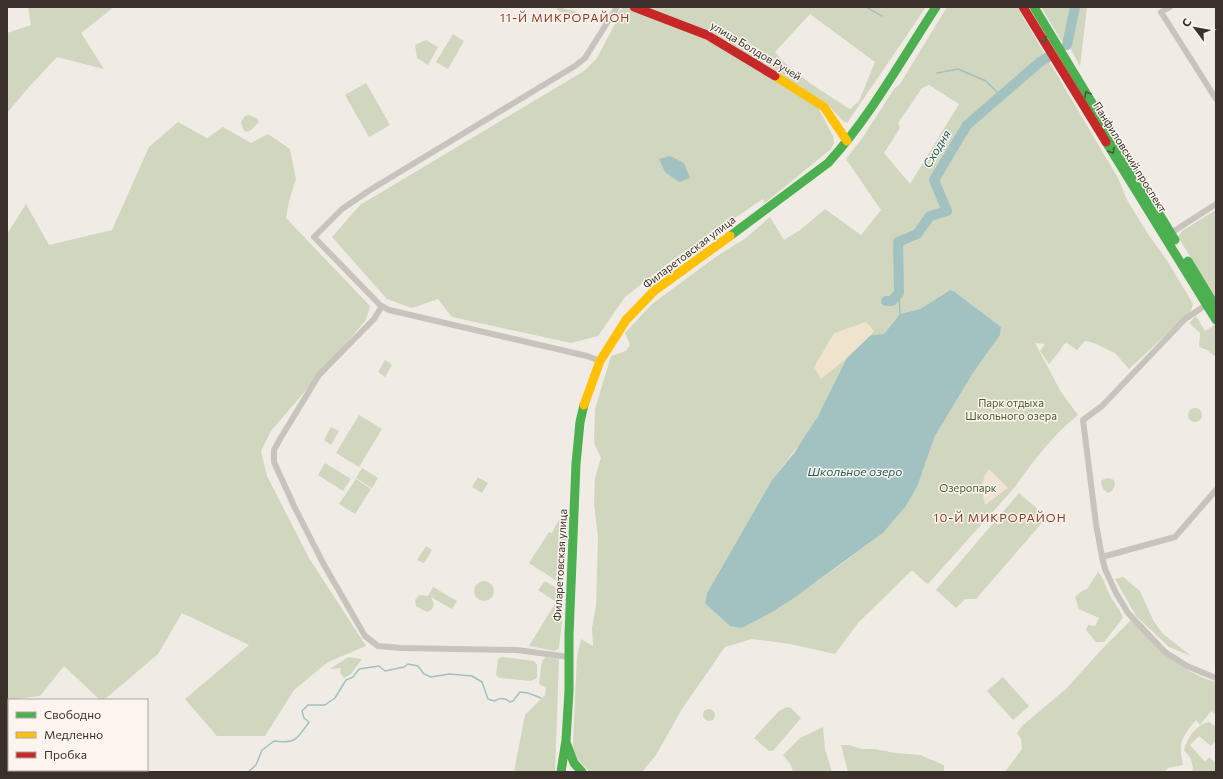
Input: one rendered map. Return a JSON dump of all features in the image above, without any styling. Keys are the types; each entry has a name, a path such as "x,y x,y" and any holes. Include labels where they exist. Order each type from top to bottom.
{"street":[{"path":"600,361 573,353 389,310 382,306 314,237 342,209 370,190 575,66 585,58 617,7"},
{"name":"улица Болдов Ручей","path":"634,7 707,35 824,106 847,141"},
{"name":"Филаретовская улица","path":"560,772 566,740 576,464 580,422 587,395 600,361 626,320 654,291 828,163 847,141 936,7"},
{"name":"Панфиловский проспект","path":"1023,7 1216,320"},
{"name":"Панфиловский проспект","path":"1034,7 1216,307"},
{"path":"1170,7 1161,12 1216,99"},
{"path":"1171,233 1216,204"},
{"path":"1206,305 1185,319 1102,406 1082,420 1102,557 1105,569 1116,593 1128,613 1165,652 1186,666 1216,678"},
{"path":"382,306 374,319 319,375 274,450 274,462 294,506 323,563 365,636 378,646 400,648 517,650 569,657"},
{"path":"1102,557 1175,537 1216,490"},
{"name":"Филаретовская улица","path":"566,740 574,763 582,772"}],"green space":[{"path":"28,7 114,7 81,33 104,69 57,57 7,113 7,33 31,25"},
{"path":"555,7 563,7 564,9 575,11 579,17 562,14"},
{"path":"643,7 926,7 847,123 843,121 828,105 733,46","holes":["810,14 875,62 859,101 850,109 800,76 775,52"]},
{"path":"947,7 1017,7 1118,178 1127,200 1148,234 1168,262 1193,304 1191,311 1129,369 1115,353 1094,343 1085,341 1077,350 1067,343 1064,344 1049,364 1040,351 1045,344 1035,343 1061,392 1078,415 1053,439 1038,456 1015,487 928,584 913,571 911,571 858,623 835,654 790,644 752,639 725,647 682,709 656,755 642,772 590,772 579,760 573,745 577,657 581,639 593,646 592,628 596,605 598,538 594,503 595,478 601,458 594,443 595,409 611,356 626,351 630,345 625,333 652,304 717,256 746,238 770,217 784,240 800,230 825,209 861,235 881,210 846,159 863,137 894,89 900,84","holes":["929,85 959,104 910,184 884,153 900,128 898,123 922,88","955,292 1001,327 1000,335 973,373 935,436 917,487 906,506 883,533 866,546 797,595 761,618 742,628 705,603 707,593 772,480 805,437 831,394 871,335 884,334 900,314 920,309 945,293"]},
{"path":"1041,7 1087,7 1080,67 1065,37 1066,42 1064,45"},
{"path":"623,8 628,8 693,33 729,52 817,106 833,136 834,143 831,149 765,203 763,199 671,261 625,297 598,336 571,343 452,317 438,299 412,308 387,299 332,237 360,205 584,71 597,58 616,22 618,12"},
{"path":"453,34 464,41 448,69 436,62"},
{"path":"426,40 438,47 428,65 417,58 415,45"},
{"path":"366,83 390,125 369,137 345,95"},
{"path":"249,115 257,118 259,122 251,130 246,132 243,129 241,122 245,116"},
{"path":"178,122 207,138 223,127 251,143 268,134 290,149 296,179 289,201 286,218 370,306 366,320 271,431 261,451 267,476 309,558 366,646 328,662 294,690 265,736 217,736 185,699 249,645 182,613 158,654 105,699 99,699 64,666 40,696 7,700 7,234 26,204 49,245 112,230 149,147"},
{"path":"1216,210 1216,298 1178,237 1182,231"},
{"path":"1196,316 1205,331 1215,325 1216,327 1216,357 1207,350 1199,347 1200,333 1189,323"},
{"path":"385,360 392,365 385,377 378,372"},
{"path":"1192,408 1198,408 1202,412 1202,418 1198,422 1192,422 1188,418 1188,412"},
{"path":"359,415 382,429 359,467 336,453"},
{"path":"331,427 339,431 331,445 324,440"},
{"path":"325,463 351,479 343,491 318,475"},
{"path":"362,468 378,478 372,488 356,478"},
{"path":"478,477 488,483 482,493 472,487"},
{"path":"1109,478 1114,480 1115,485 1112,491 1108,493 1103,488 1101,481"},
{"path":"356,479 371,489 355,514 339,504"},
{"path":"1019,493 1047,517 976,599 965,599 956,608 936,590"},
{"path":"563,512 568,516 564,581 560,583 529,563 549,532 552,533"},
{"path":"426,546 432,550 424,563 417,560"},
{"path":"1098,572 1123,618 1104,642 1096,642 1086,630 1088,625 1095,626 1099,618 1079,609 1075,597 1087,589"},
{"path":"1123,577 1140,591 1153,620 1162,633 1191,656 1169,647 1136,616 1115,579"},
{"path":"484,581 491,584 494,591 491,598 484,601 477,598 474,591 477,584"},
{"path":"545,581 560,591 563,602 559,648 555,651 529,646 556,602 538,590"},
{"path":"433,587 457,601 452,609 431,597 434,604 432,609 427,612 416,606 415,600 419,595 428,596"},
{"path":"1133,618 1160,647 1180,665 1203,678 1216,682 1216,715 1211,711 1200,725 1196,720 1187,731 1181,745 1183,765 1168,768 1164,772 1005,772 1022,749 1021,739 1017,733 1022,726 1067,688 1102,649"},
{"path":"348,657 362,659 351,674 344,678 340,673 341,668 330,669"},
{"path":"502,657 534,661 537,665 537,678 531,681 500,678 496,675 498,659"},
{"path":"546,657 559,659 555,771 514,772 525,715 545,695 546,688 539,684 542,661"},
{"path":"1003,677 1029,706 1013,720 987,691"},
{"path":"787,707 791,708 801,718 773,751 769,751 754,738 779,711"},
{"path":"709,709 713,711 715,715 713,719 709,721 705,719 703,715 705,711"},
{"path":"1209,722 1216,727 1216,741 1211,746 1199,736 1190,745 1205,762 1209,757 1216,763 1216,772 1187,772 1192,771 1193,768 1191,759 1184,750 1185,745 1193,732 1200,726"},
{"path":"823,727 825,749 832,772 793,772 791,765 783,755 800,738"},
{"path":"841,745 849,745 862,749 875,749 895,753 920,755 944,765 944,772 848,772"},
{"path":"8,752 8,771 54,772 7,772"}],"sand":[{"path":"866,322 874,331 871,335 847,358 821,379 814,367 834,333"}],"shaded area":[{"path":"989,469 1008,488 985,505 981,486"}],"water":[{"path":"670,156 684,163 690,178 679,182 665,172 659,159"},
{"name":"Школьное озеро","path":"950,290 955,292 1001,327 1000,335 973,373 935,436 917,487 906,506 883,533 791,600 742,628 730,626 705,603 707,593 772,480 794,453 818,416 847,358 871,335 884,334 900,314 920,309"}],"waterway":[{"path":"866,7 882,16"},
{"name":"Сходня","path":"1067,45 1075,7"},
{"name":"Сходня","path":"886,301 892,301 899,293 898,242 917,234 930,216 947,211 934,180 967,125 1040,62 1048,57"},
{"path":"937,73 958,69 986,81 1001,96"},
{"path":"899,293 900,314"},
{"name":"Сходня","path":"248,772 256,765 262,750 274,741 292,741 298,736 309,722 304,718 302,711 308,705 325,705 335,698 346,680 353,677 359,669 379,666 385,671 404,667 408,664 418,666 424,674 431,677 449,674 472,676 482,682 488,699 494,701 502,698 510,702 513,701 520,692 528,693 541,698"}],"traffic: fast":[{"path":"730,236 828,163 858,127 872,107 936,7"},
{"path":"1034,7 1175,240"},
{"path":"1106,142 1216,320"},
{"path":"1188,261 1216,307"},
{"path":"561,772 566,740 569,691 569,634 576,464 580,422 584,405"},
{"path":"566,742 574,763 582,772"}],"traffic: slow":[{"path":"775,76 824,107 847,141"},
{"path":"584,405 600,361 626,320 654,291 730,236"}],"traffic: jam":[{"path":"634,7 707,35 775,76"},
{"path":"1023,7 1106,142"}],"district":[{"name":"11-Й МИКРОРАЙОН","path":"565,18"},
{"name":"10-Й МИКРОРАЙОН","path":"1000,518"}],"park label":[{"name":"Парк отдыха Школьного озера","path":"1011,409"},
{"name":"Озеропарк","path":"968,488"}]}
